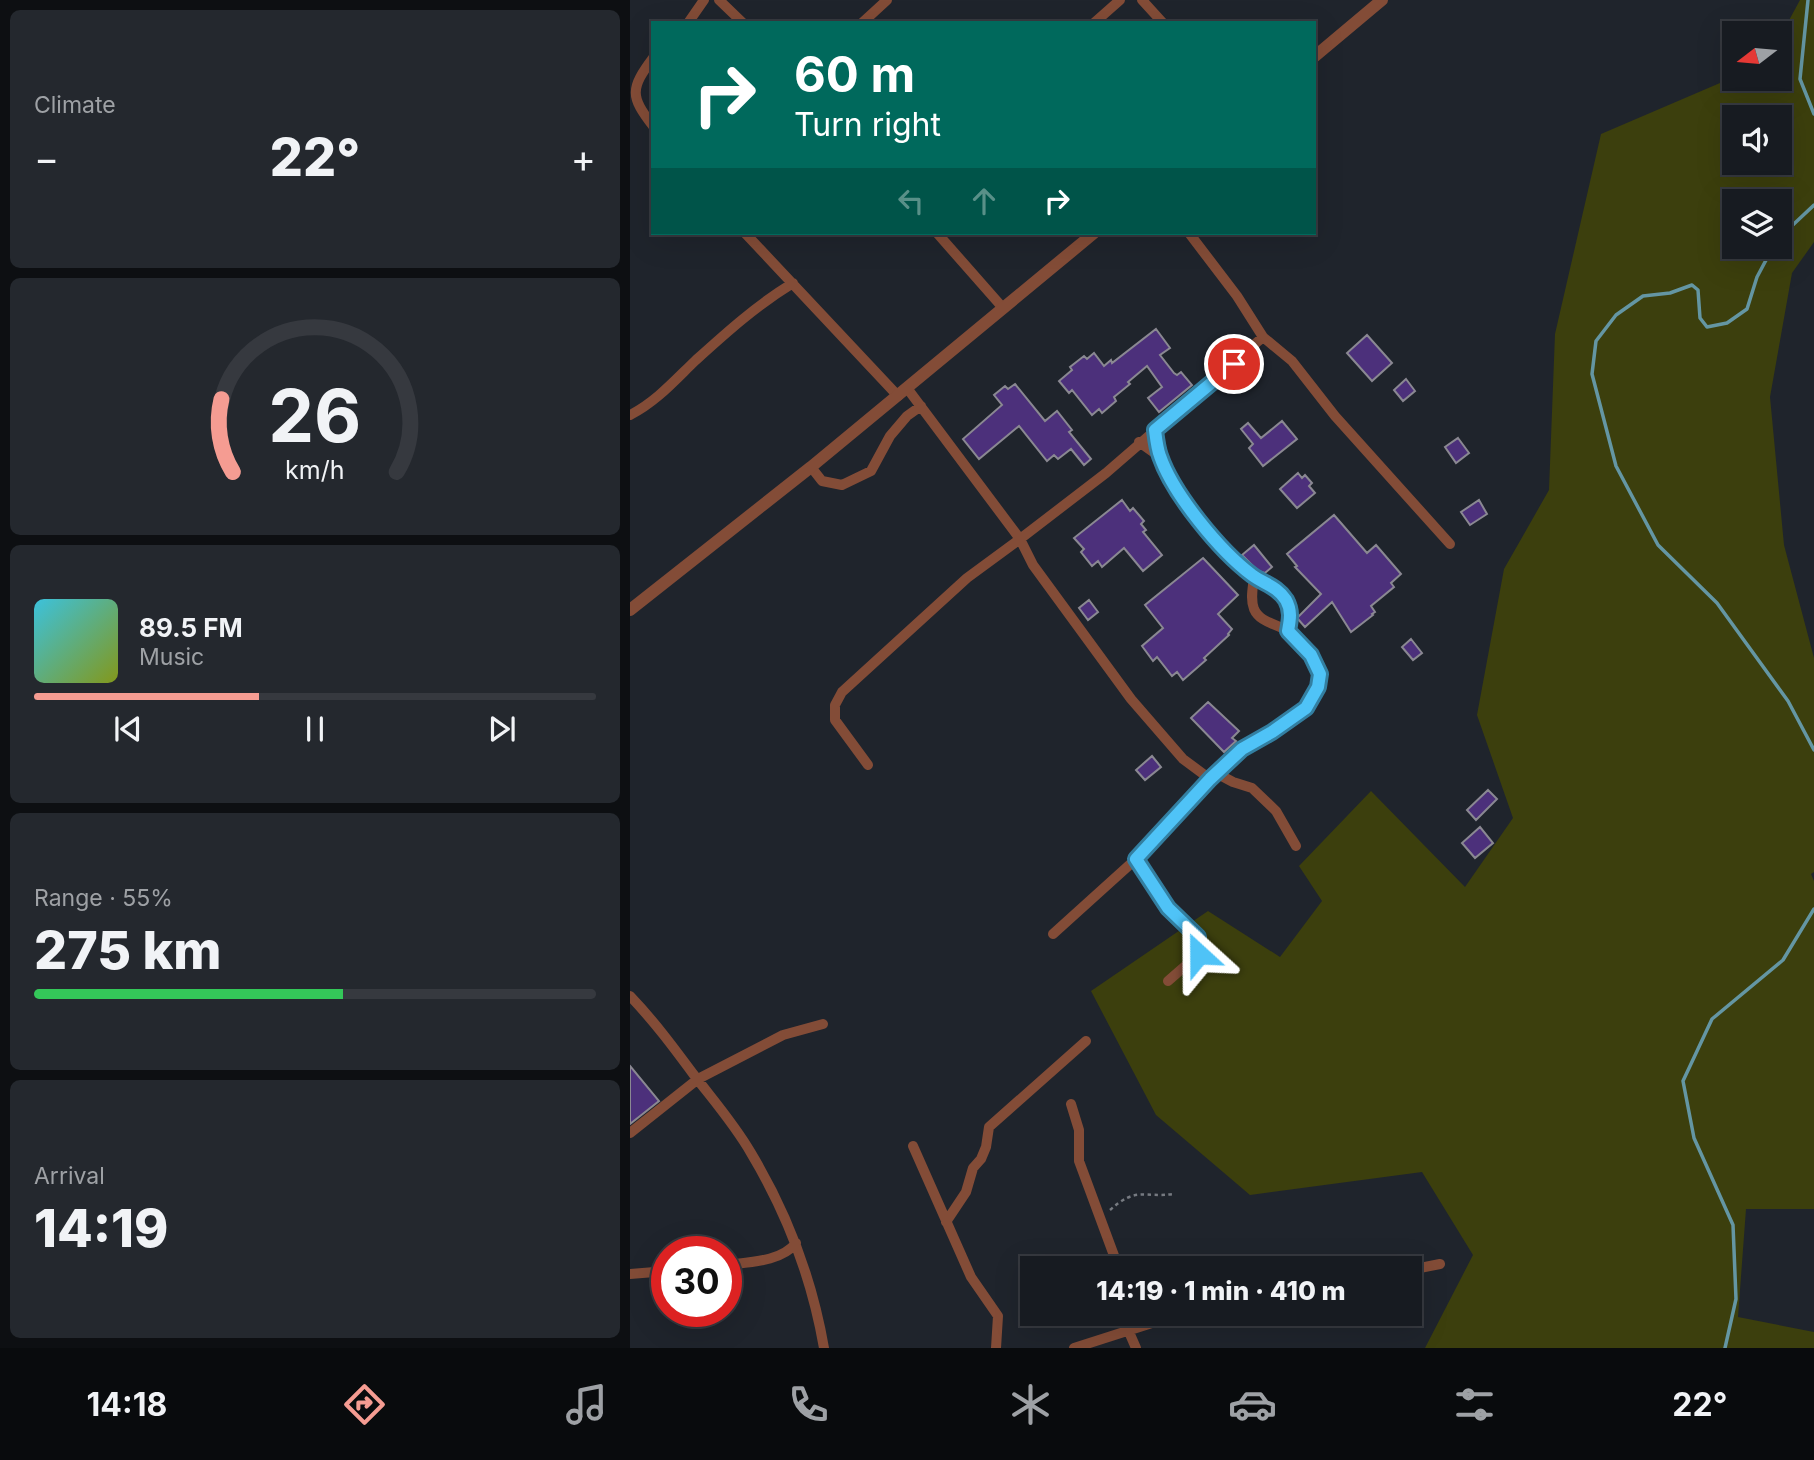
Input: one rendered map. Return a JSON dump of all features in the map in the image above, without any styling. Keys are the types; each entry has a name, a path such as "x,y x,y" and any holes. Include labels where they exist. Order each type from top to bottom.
{"street":[{"path":"689,21 704,0"},
{"path":"719,0 741,21"},
{"path":"864,21 887,0"},
{"path":"1096,21 1120,0"},
{"path":"1142,0 1161,21"},
{"path":"1316,55 1382,0"},
{"path":"651,61 634,86 633,97 633,109 651,124"},
{"path":"747,235 903,392 921,406 1020,539 1033,565 1131,699 1183,759 1213,776 1252,788 1276,811 1296,846"},
{"path":"939,235 1003,308"},
{"path":"630,611 811,467 1092,235"},
{"path":"1191,235 1237,296 1263,337 1292,361 1335,416 1450,544"},
{"path":"630,415 641,410 669,387 762,302 793,283"},
{"path":"869,765 835,720 835,705 842,692 967,578 1106,473 1263,337"},
{"path":"811,467 822,481 842,485 872,471 890,436 921,406"},
{"path":"1155,430 1160,457 1180,495 1220,546 1254,577 1264,580 1279,591 1287,601 1291,616 1288,631"},
{"path":"1139,442 1160,457"},
{"path":"1053,934 1136,859 1213,776 1242,749 1306,708 1318,687 1320,674 1311,655 1288,631 1265,621 1256,613 1252,600 1254,577"},
{"path":"1136,859 1168,908 1198,937 1199,954 1168,981"},
{"path":"630,996 720,1106 770,1187 796,1243 818,1315 824,1348"},
{"path":"630,1133 698,1079 783,1035 823,1024"},
{"path":"946,1222 966,1192 973,1168 981,1159 989,1127 1086,1041"},
{"path":"1071,1104 1079,1130 1079,1161 1114,1256"},
{"path":"913,1146 971,1277 998,1316 996,1348"},
{"path":"742,1263 779,1255 796,1243"},
{"path":"1422,1268 1440,1264"},
{"path":"630,1274 651,1273"},
{"path":"1074,1348 1141,1326"},
{"path":"1129,1332 1136,1348"}],"path":[{"path":"1100,1220 1125,1197 1134,1194 1174,1194"}],"green space":[{"path":"1800,0 1814,0 1814,242 1792,273 1770,397 1784,545 1814,658 1814,872 1811,874 1814,881 1814,1209 1746,1209 1738,1317 1814,1332 1814,1348 1425,1348 1473,1255 1422,1172 1250,1195 1156,1115 1091,991 1208,911 1280,957 1322,901 1299,866 1371,791 1465,887 1513,818 1477,715 1504,569 1549,490 1555,334 1601,134 1722,82 1722,91 1792,91 1792,21 1789,21"}],"building":[{"path":"1156,329 1170,348 1160,355 1174,373 1177,375 1181,372 1192,385 1159,412 1148,398 1162,387 1147,366 1114,397 1116,401 1102,413 1099,409 1092,415 1072,390 1069,393 1059,381 1072,370 1070,367 1084,356 1087,359 1094,353 1104,366 1111,360 1112,363"},
{"path":"1367,335 1392,363 1372,381 1347,353"},
{"path":"1406,379 1415,391 1403,401 1394,390"},
{"path":"1015,384 1045,421 1057,411 1072,430 1069,432 1091,459 1084,465 1071,449 1058,459 1054,455 1047,461 1019,426 979,459 963,439 1002,405 994,395 1005,386 1008,389"},
{"path":"1282,421 1297,439 1263,466 1249,448 1253,444 1241,429 1248,423 1261,438"},
{"path":"1458,438 1469,453 1456,463 1445,447"},
{"path":"1298,473 1302,478 1305,475 1312,483 1309,486 1315,493 1297,508 1280,489"},
{"path":"1122,500 1130,511 1133,508 1144,521 1141,524 1146,530 1143,532 1162,555 1143,571 1124,548 1102,567 1098,561 1092,566 1081,552 1084,549 1074,538"},
{"path":"1479,500 1487,514 1470,525 1461,512"},
{"path":"1334,515 1367,553 1376,545 1401,574 1391,583 1394,587 1371,606 1375,612 1373,615 1351,632 1332,602 1305,627 1297,618 1321,594 1295,567 1297,566 1287,554"},
{"path":"1254,545 1272,567 1265,573 1258,571 1242,555"},
{"path":"1203,558 1238,595 1218,614 1232,629 1229,635 1183,680 1177,672 1172,676 1157,657 1153,661 1142,646 1163,628 1145,605"},
{"path":"1089,600 1098,612 1088,620 1079,608"},
{"path":"1411,639 1422,653 1413,660 1402,647"},
{"path":"1208,702 1239,731 1232,738 1236,741 1224,752 1191,718"},
{"path":"1152,756 1161,767 1145,780 1136,770"},
{"path":"1488,790 1497,799 1476,820 1467,810"},
{"path":"1480,827 1493,843 1475,858 1462,843"},
{"path":"630,1066 659,1101 630,1124"}],"waterway":[{"path":"1808,0 1800,79 1814,114"},
{"path":"1792,226 1814,205"},
{"path":"1767,259 1757,277 1747,309 1727,323 1707,327 1700,318 1698,290 1692,285 1670,293 1643,296 1616,315 1596,341 1592,374 1616,466 1658,545 1717,603 1788,701 1814,750"},
{"path":"1725,1348 1736,1299 1733,1225 1694,1138 1683,1081 1712,1019 1783,960 1814,909"}],"route":[{"path":"1199,954 1198,937 1168,908 1136,859 1210,779 1242,749 1306,708 1318,687 1320,674 1311,655 1288,631 1291,616 1287,601 1279,591 1264,580 1254,577 1220,546 1180,495 1160,457 1155,430 1234,364"}]}
